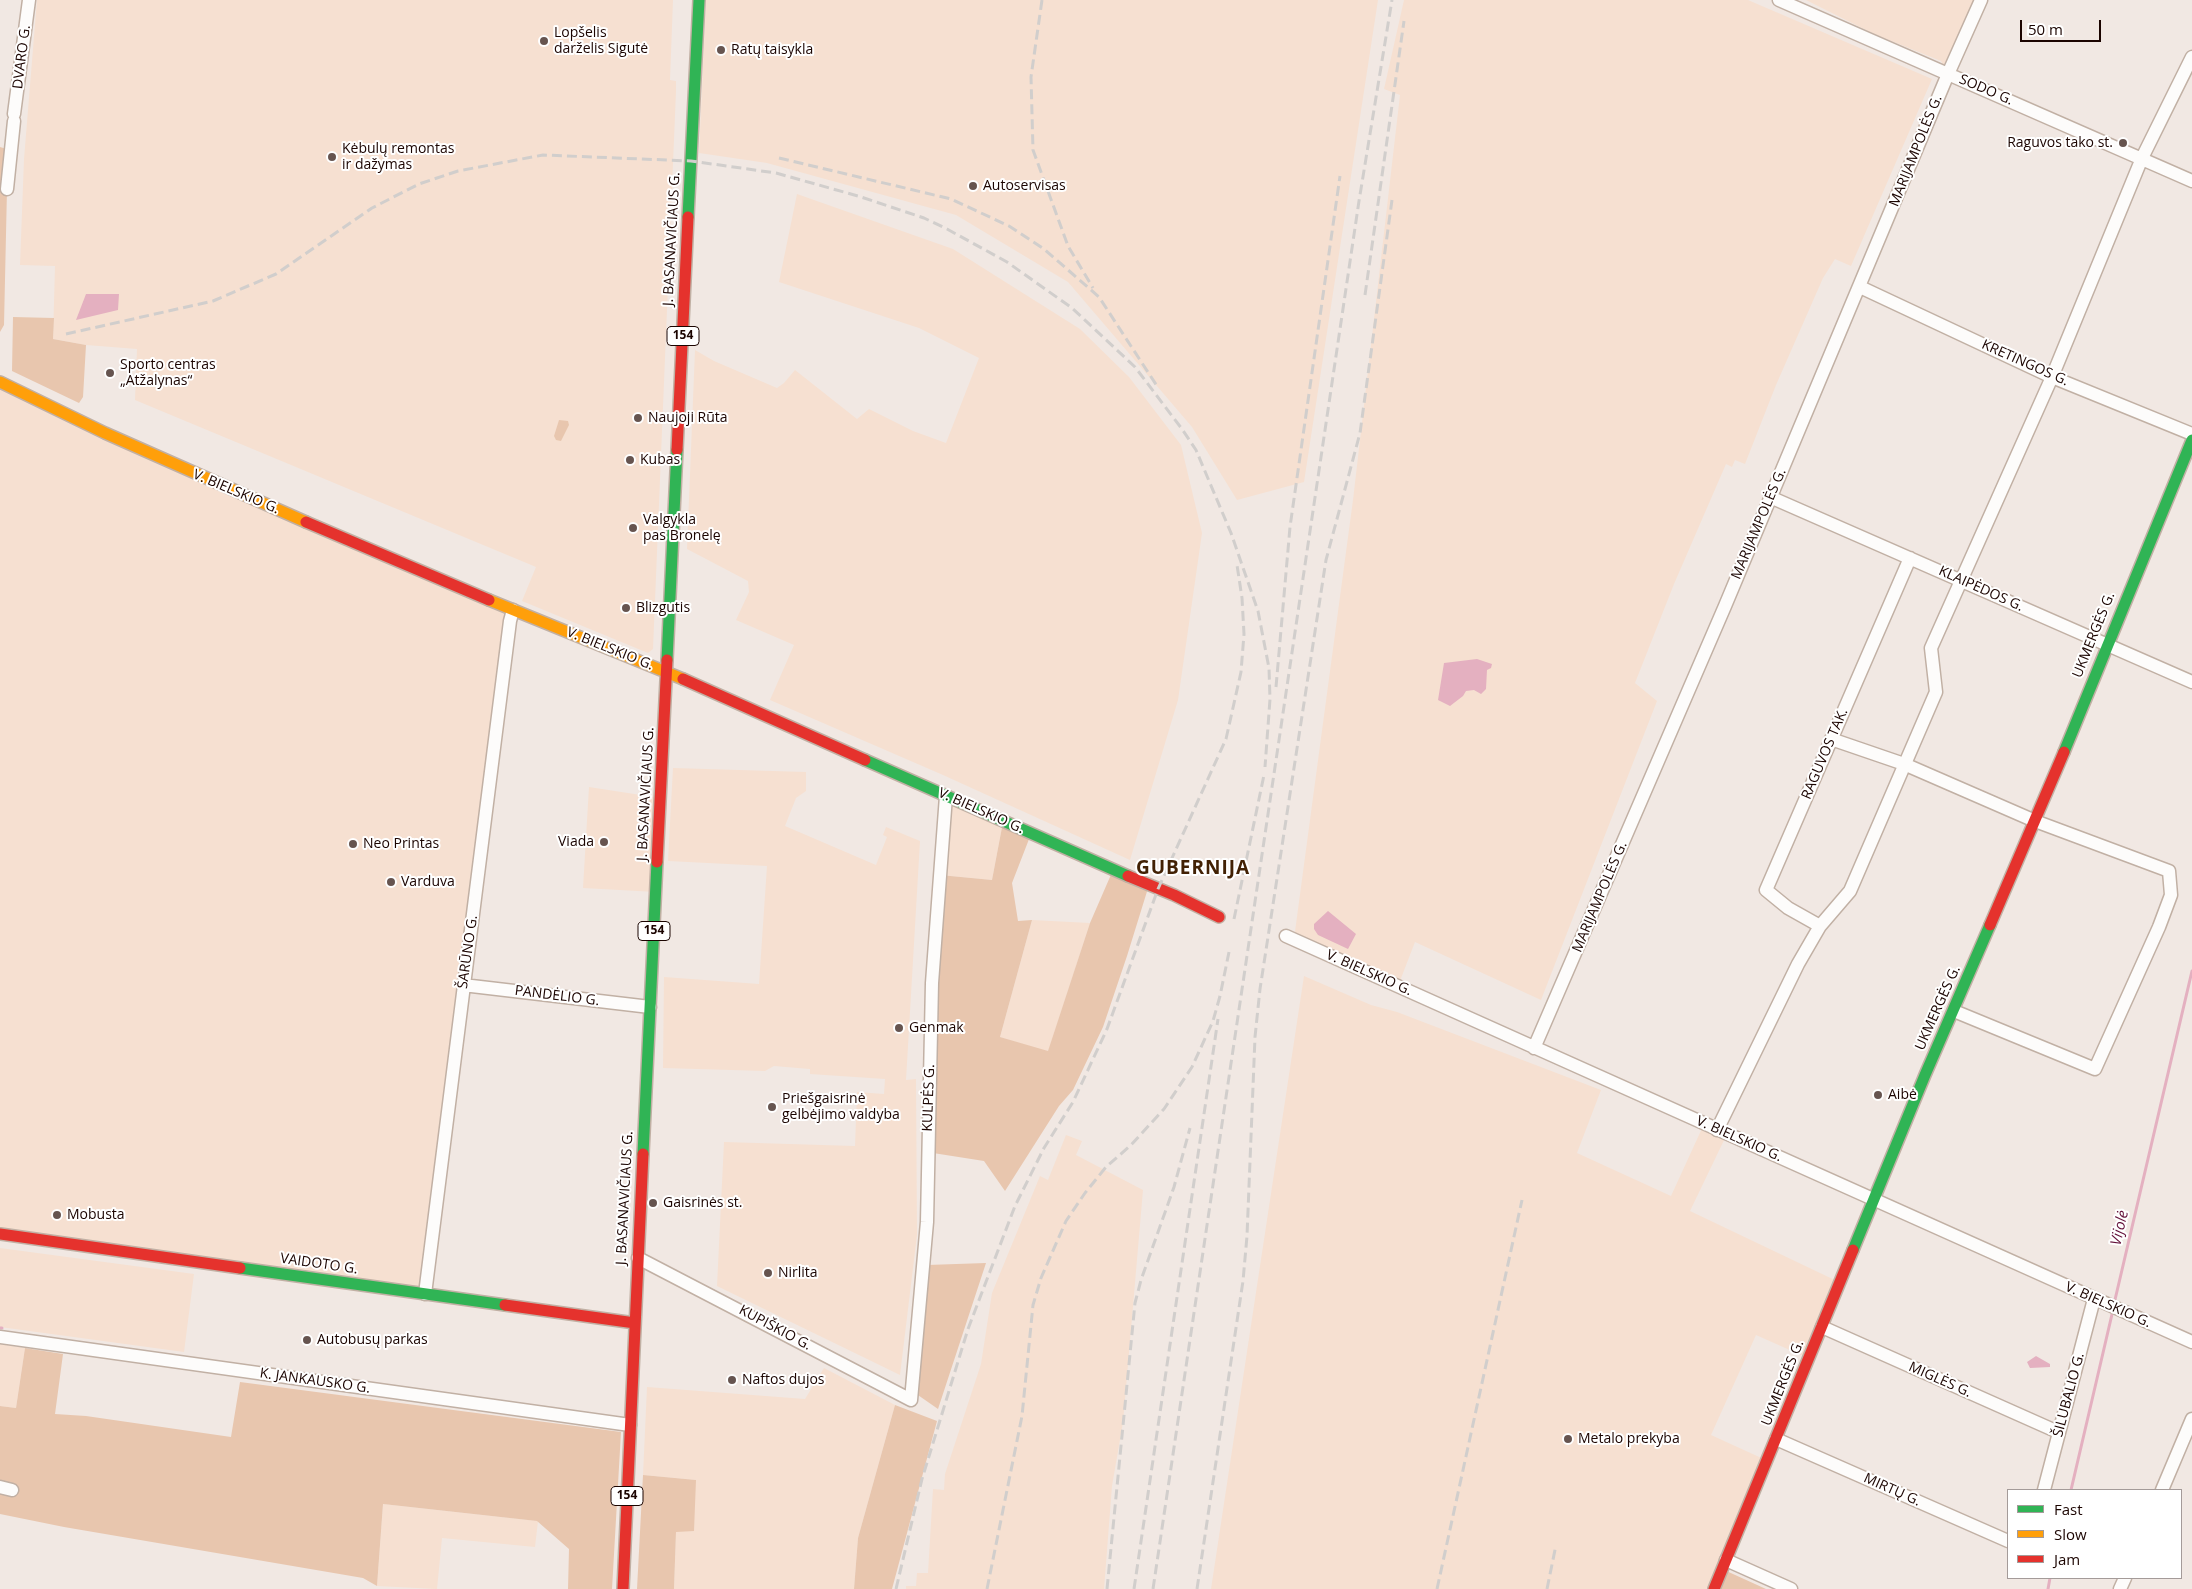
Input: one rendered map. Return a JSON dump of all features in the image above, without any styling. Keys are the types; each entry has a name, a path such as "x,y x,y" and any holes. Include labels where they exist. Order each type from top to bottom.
{"street":[{"name":"DVARO G.","path":"7,189 29,0"},
{"name":"J. BASANAVIČIAUS G.","path":"623,1589 634,1323 668,672 699,0"},
{"name":"SODO G.","path":"1779,0 2192,181"},
{"name":"MARIJAMPOLĖS G.","path":"1534,1048 1981,0"},
{"path":"1717,1130 1798,964 1820,926 1850,892 1936,692 1931,648 2052,377 2142,158 2192,57"},
{"name":"KRETINGOS G.","path":"1860,287 2052,377 2192,434"},
{"name":"V. BIELSKIO G.","path":"0,382 104,433 224,487 513,610 668,672 1113,870 1174,895 1219,917"},
{"name":"UKMERGĖS G.","path":"1714,1589 1925,1075 2035,821 2106,644 2192,440"},
{"name":"KLAIPĖDOS G.","path":"1770,497 2192,682"},
{"name":"RAGUVOS TAK.","path":"1820,926 1788,908 1766,890 1910,558"},
{"name":"ŠARŪNO G.","path":"425,1294 463,984 510,621 513,610"},
{"path":"1831,739 1904,764 2035,821 2169,871 2172,895 2095,1069 1954,1011"},
{"name":"KULPĖS G.","path":"911,1400 927,1222 932,983 946,796"},
{"name":"V. BIELSKIO G.","path":"1286,936 2099,1302 2192,1342"},
{"name":"PANDĖLIO G.","path":"463,984 650,1006"},
{"name":"VAIDOTO G.","path":"0,1234 634,1323"},
{"name":"KUPIŠKIO G.","path":"638,1258 911,1400"},
{"name":"ŠILUBALIO G.","path":"2044,1489 2058,1432 2099,1302"},
{"name":"MIGLĖS G.","path":"1822,1327 2058,1432"},
{"name":"K. JANKAUSKO G.","path":"0,1337 630,1425"},
{"path":"2162,1489 2192,1419"},
{"name":"MIRTŲ G.","path":"1776,1439 2007,1541"},
{"path":"1726,1560 1790,1589"}],"shaded area":[{"path":"37,0 673,0 670,80 676,81 676,91 653,649 648,653 522,601 536,567 135,400 137,349 86,345 53,339 55,266 20,265 24,159"},
{"path":"706,0 1378,0 1304,482 1237,500 1192,427 1068,282 956,215 767,163 699,153"},
{"path":"1404,0 1748,0 1932,79 1851,266 1835,259 1823,278 1776,385 1745,464 1735,460 1732,467 1726,464 1674,584 1635,683 1657,701 1541,1000 1415,942 1398,986 1294,939 1353,500 1400,95 1384,89"},
{"path":"1806,0 1981,0 1948,74 1941,61 1874,34"},
{"path":"0,147 10,150 7,189 4,325 0,332"},
{"path":"797,194 953,249 1080,329 1129,377 1181,445 1202,533 1178,700 1130,860 943,775 770,700 794,645 736,620 749,592 748,581 687,549 695,350 714,361 777,388 795,370 857,419 869,409 913,431 946,443 979,358 919,328 779,282"},
{"path":"86,294 119,294 118,310 76,320"},
{"path":"13,317 54,318 53,339 86,345 83,397 79,403 12,371"},
{"path":"0,382 513,610 425,1294 0,1234"},
{"path":"559,420 568,421 569,425 561,441 556,440 554,436"},
{"path":"1477,659 1492,664 1491,668 1487,670 1486,689 1481,694 1474,690 1466,691 1463,696 1450,706 1438,700 1444,663"},
{"path":"673,768 806,772 806,791 796,798 785,826 876,865 887,837 883,835 886,827 920,841 906,1080 916,1079 917,1235 900,1375 717,1286 724,1142 855,1146 857,1092 884,1094 885,1079 810,1074 810,1069 774,1066 765,1071 663,1068 664,977 759,984 767,866 668,861"},
{"path":"589,787 660,798 656,892 583,888"},
{"path":"946,796 1003,822 992,880 940,875"},
{"path":"1003,822 1031,834 1012,883 1018,921 1032,920 1000,1037 1048,1051 1090,923 1113,870 1149,885 1103,1027 1073,1090 1059,1106 1005,1191 984,1161 933,1153 940,875 992,880"},
{"path":"1328,911 1356,934 1348,949 1318,935 1314,929 1314,924"},
{"path":"1032,920 1090,923 1048,1052 1000,1037"},
{"path":"1304,976 1371,1005 1397,1012 1601,1090 1577,1153 1671,1196 1704,1124 1727,1134 1690,1211 1841,1283 1810,1359 1756,1335 1711,1435 1768,1461 1714,1589 1211,1589"},
{"path":"1066,1135 1082,1141 1076,1155 1143,1190 1123,1422 1112,1486 1104,1589 906,1589 906,1586 916,1586 917,1573 928,1573 933,1489 944,1490 945,1474 981,1364 992,1293 1040,1176 1048,1180"},
{"path":"0,1248 194,1274 184,1352 0,1327"},
{"path":"986,1263 938,1409 915,1393 927,1265"},
{"path":"0,1344 25,1348 16,1408 0,1406"},
{"path":"25,1348 63,1354 55,1414 86,1416 231,1437 240,1382 621,1432 612,1589 568,1589 569,1549 537,1521 383,1504 377,1586 363,1578 64,1527 0,1514 0,1406 16,1408"},
{"path":"2036,1356 2050,1364 2050,1367 2030,1368 2027,1362"},
{"path":"824,1368 895,1405 858,1538 854,1589 674,1589 676,1532 696,1480 643,1475 647,1387 805,1399"},
{"path":"895,1405 937,1421 892,1589 854,1589 858,1538"},
{"path":"643,1475 696,1480 694,1531 676,1532 674,1589 637,1589"},
{"path":"383,1504 538,1521 535,1547 442,1538 437,1589 377,1586"},
{"path":"1722,1569 1766,1589 1714,1589"}],"waterway":[{"name":"Vijolė","path":"2114,1304 2192,971"},
{"name":"Vijolė","path":"2071,1489 2113,1310"},
{"name":"Vijolė","path":"2048,1589 2050,1579"}],"railway":[{"path":"1042,0 1031,77 1033,150 1068,246 1093,288"},
{"path":"1153,1589 1359,201 1392,0"},
{"path":"1365,295 1404,21"},
{"path":"66,334 213,301 276,274 372,208 419,184 458,171 543,155 691,161 776,173 858,196 924,218 1007,262 1072,308 1135,367 1196,450 1231,533 1258,611 1269,668 1270,699 1265,767"},
{"path":"779,158 951,199 1009,226 1044,249 1099,297 1157,386"},
{"path":"1276,687 1290,527 1340,176"},
{"path":"1197,1589 1243,1281 1247,1236 1255,1037 1260,989 1326,560 1360,433 1392,200"},
{"path":"896,1589 922,1479 968,1329 1015,1206 1044,1148 1073,1102 1107,1029 1158,889 1226,739 1241,672 1244,634 1242,598 1237,565"},
{"path":"1234,919 1264,775"},
{"path":"987,1589 1022,1416 1033,1305 1041,1278 1066,1221 1085,1193 1106,1167 1131,1145 1164,1109 1192,1067 1213,1021 1229,952"},
{"path":"1134,1589 1218,1019"},
{"path":"1107,1589 1135,1303 1141,1280 1174,1187 1190,1128"},
{"path":"1437,1589 1522,1200"},
{"path":"1547,1589 1556,1545"}],"traffic: fast":[{"path":"688,217 699,0"},
{"path":"2064,752 2192,440"},
{"path":"667,660 677,450"},
{"path":"865,760 1128,876"},
{"path":"643,1154 657,862"},
{"path":"1853,1250 1925,1075 1990,925"},
{"path":"240,1268 505,1305"}],"traffic: slow":[{"path":"0,382 105,433 306,522"},
{"path":"489,600 683,679"}],"traffic: jam":[{"path":"677,450 688,217"},
{"path":"306,522 489,600"},
{"path":"657,862 667,660"},
{"path":"683,679 865,760"},
{"path":"1990,925 2064,752"},
{"path":"1128,876 1174,895 1219,917"},
{"path":"623,1589 643,1154"},
{"path":"0,1234 240,1268"},
{"path":"1714,1589 1853,1250"},
{"path":"505,1305 635,1323"}],"place":[{"name":"Lopšelis darželis Sigutė","path":"544,41"},
{"name":"Ratų taisykla","path":"721,50"},
{"name":"Raguvos tako st.","path":"2123,143"},
{"name":"Kėbulų remontas ir dažymas","path":"332,157"},
{"name":"Autoservisas","path":"973,186"},
{"name":"Sporto centras „Atžalynas“","path":"110,373"},
{"name":"Naujoji Rūta","path":"638,418"},
{"name":"Kubas","path":"630,460"},
{"name":"Valgykla pas Bronelę","path":"633,528"},
{"name":"Blizgutis","path":"626,608"},
{"name":"Viada","path":"604,842"},
{"name":"Neo Printas","path":"353,844"},
{"name":"Varduva","path":"391,882"},
{"name":"Genmak","path":"899,1028"},
{"name":"Aibė","path":"1878,1095"},
{"name":"Priešgaisrinė gelbėjimo valdyba","path":"772,1107"},
{"name":"Gaisrinės st.","path":"653,1203"},
{"name":"Mobusta","path":"57,1215"},
{"name":"Nirlita","path":"768,1273"},
{"name":"Autobusų parkas","path":"307,1340"},
{"name":"Naftos dujos","path":"732,1380"},
{"name":"Metalo prekyba","path":"1568,1439"}],"district":[{"name":"GUBERNIJA","path":"1193,869"}]}
